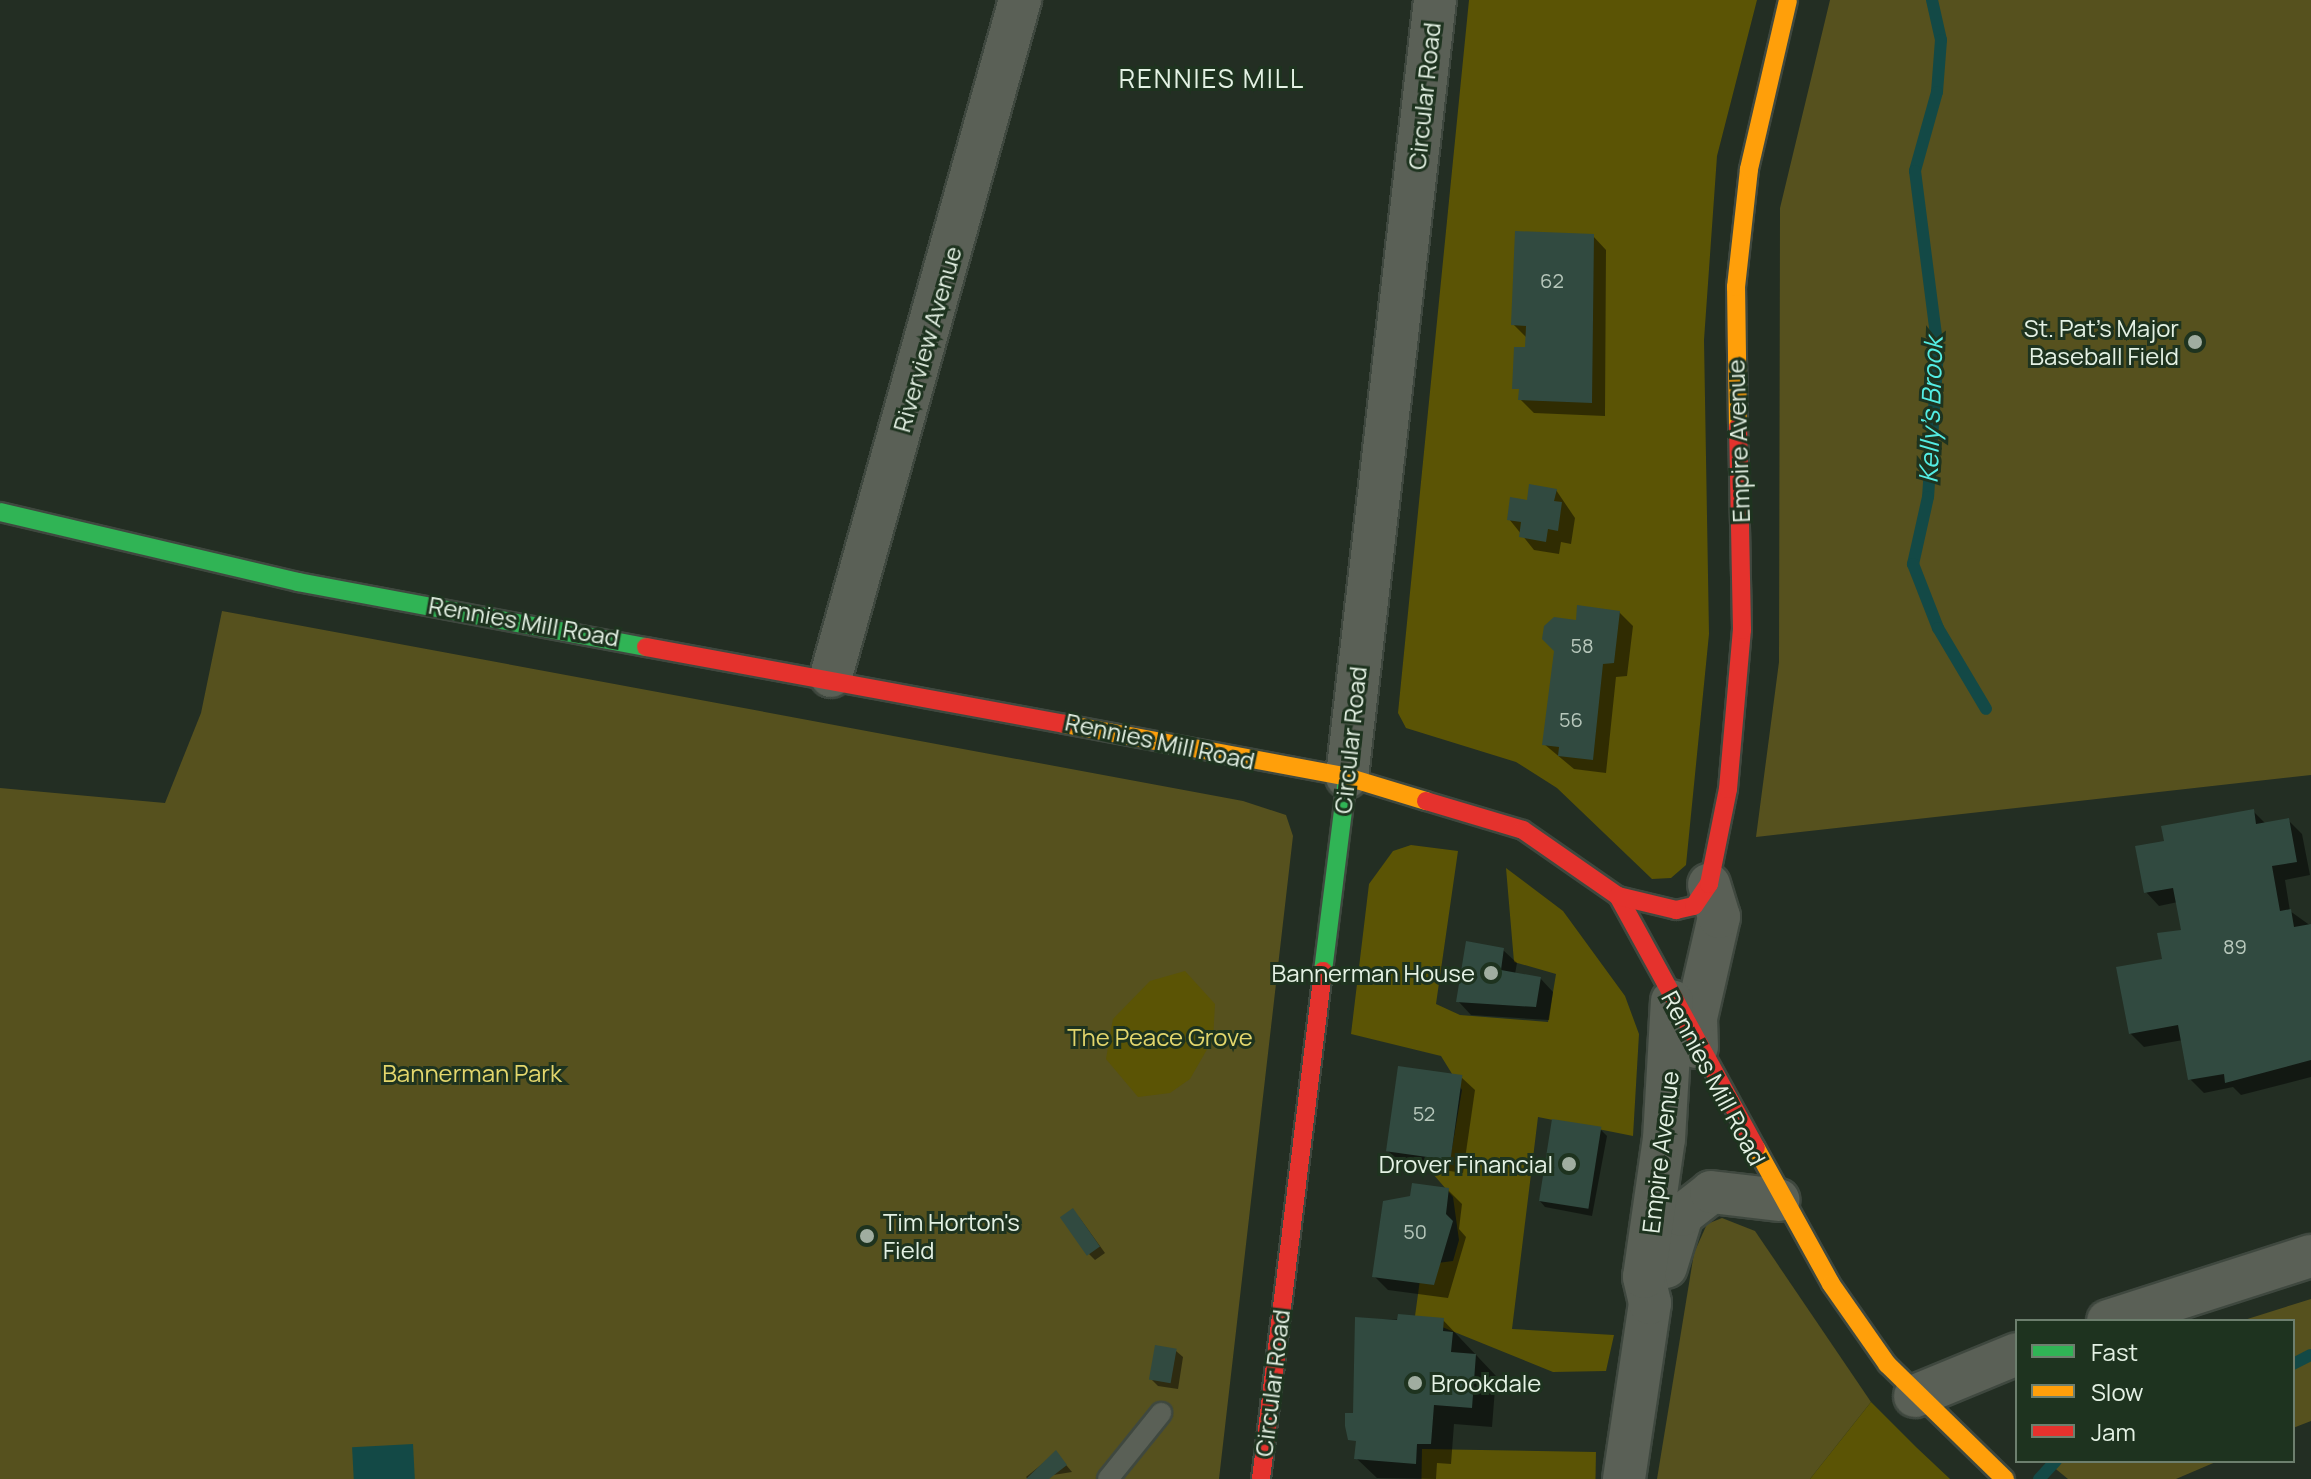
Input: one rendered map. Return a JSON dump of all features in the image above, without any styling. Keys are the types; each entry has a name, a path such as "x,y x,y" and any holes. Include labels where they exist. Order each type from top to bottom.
{"main road":[{"name":"Empire Avenue","path":"1709,884 1728,789 1742,630 1736,287 1749,169 1788,0"},
{"name":"Rennies Mill Road","path":"0,512 215,565 831,676 1347,777 1523,830 1618,896 1779,1200 1863,1331 1915,1396 1977,1457 2005,1479"},
{"name":"Circular Road","path":"1261,1479 1347,777"},
{"path":"1618,896 1676,910 1694,906 1709,884"}],"street":[{"name":"Riverview Avenue","path":"831,676 1020,0"},
{"name":"Circular Road","path":"1347,777 1435,0"},
{"name":"Empire Avenue","path":"1697,1047 1696,1018 1719,917 1709,884"},
{"name":"Empire Avenue","path":"1624,1479 1650,1303 1644,1277 1667,1112 1672,1001"},
{"name":"Empire Avenue","path":"1650,1303 1664,1280 1674,1231 1696,1202 1730,1189 1779,1200"},
{"path":"2114,1319 2311,1256"},
{"path":"1915,1396 2015,1355"}],"lane":[{"path":"1108,1479 1161,1413"}],"green space":[{"path":"1469,0 1757,0 1717,156 1704,340 1709,634 1686,865 1671,878 1652,879 1557,788 1516,762 1406,728 1398,713"},
{"path":"1830,0 2311,0 2311,775 1756,837 1779,662 1780,208"},
{"name":"Bannerman Park","path":"222,611 1243,801 1286,815 1293,836 1219,1479 0,1479 0,788 165,803 201,713"},
{"path":"1411,845 1458,851 1436,1004 1460,1015 1548,1022 1556,974 1514,962 1506,868 1563,911 1625,996 1639,1034 1633,1136 1538,1117 1512,1329 1614,1335 1606,1371 1553,1372 1415,1316 1422,1265 1453,1261 1459,1240 1453,1197 1433,1174 1450,1160 1462,1090 1441,1056 1351,1034 1369,884 1393,851"},
{"name":"The Peace Grove","path":"1185,971 1215,1004 1213,1039 1190,1079 1170,1093 1138,1097 1106,1059 1113,1019 1150,981"},
{"path":"1722,1218 1755,1231 1871,1402 1810,1479 1657,1479 1694,1253 1707,1224"},
{"path":"2311,1299 2311,1421 2295,1427 2295,1319 2247,1319"},
{"path":"1871,1402 1916,1447 1950,1479 1810,1479"},
{"path":"1422,1449 1596,1452 1596,1479 1421,1479"},
{"path":"2048,1463 2213,1463 2176,1479 2068,1479"}],"water":[{"path":"413,1444 415,1479 354,1479 352,1447"}],"building":[{"path":"1515,231 1594,234 1592,403 1518,400 1519,389 1512,389 1514,347 1525,347 1526,326 1511,325"},
{"path":"1529,484 1557,489 1554,501 1562,502 1558,531 1548,529 1546,542 1519,537 1521,522 1507,520 1510,497 1527,500"},
{"path":"1577,605 1620,611 1614,663 1603,664 1593,760 1558,756 1559,747 1542,745 1554,651 1542,639 1544,626 1554,617 1576,620"},
{"path":"2254,809 2256,824 2289,818 2297,862 2272,866 2280,911 2291,909 2294,927 2311,924 2311,1060 2225,1083 2224,1074 2188,1080 2178,1025 2129,1034 2116,967 2162,959 2157,933 2181,930 2173,888 2144,893 2135,846 2164,841 2161,826"},
{"name":"Bannerman House","path":"1466,941 1504,948 1501,970 1541,977 1536,1007 1456,1002"},
{"path":"1398,1066 1462,1075 1450,1160 1386,1151"},
{"name":"Drover Financial","path":"1552,1119 1601,1127 1588,1209 1539,1201"},
{"path":"1412,1183 1449,1188 1446,1214 1453,1221 1434,1285 1372,1277 1383,1201 1410,1196"},
{"path":"1073,1208 1100,1247 1087,1256 1060,1217"},
{"name":"Brookdale","path":"1398,1314 1444,1318 1443,1331 1453,1332 1451,1352 1476,1354 1472,1408 1434,1405 1431,1444 1417,1444 1416,1464 1354,1459 1356,1441 1348,1440 1345,1413 1353,1413 1355,1317 1397,1320"},
{"path":"1155,1345 1177,1349 1171,1383 1149,1379"},
{"path":"1056,1450 1067,1465 1049,1479 1026,1479"}],"waterway":[{"name":"Kelly's Brook","path":"1932,0 1941,40 1937,92 1915,171 1938,351 1928,497 1913,564 1938,628 1986,709"},
{"path":"2295,1363 2311,1355"},
{"path":"2039,1479 2054,1463"}],"traffic: fast":[{"path":"0,512 298,582 646,647"},
{"path":"1323,971 1347,777"}],"traffic: slow":[{"path":"1738,427 1736,287 1749,169 1788,0"},
{"path":"1065,724 1347,777 1426,801"},
{"path":"1756,1148 1831,1284 1887,1364 2005,1479"}],"traffic: jam":[{"path":"1618,896 1676,910 1694,906 1709,884 1728,789 1742,630 1738,427"},
{"path":"646,647 1065,724"},
{"path":"1426,801 1523,830 1618,896 1756,1148"},
{"path":"1261,1479 1323,971"}],"place":[{"name":"St. Pat's Major Baseball Field","path":"2195,342"},
{"name":"Bannerman House","path":"1491,973"},
{"name":"Drover Financial","path":"1569,1164"},
{"name":"Tim Horton's Field","path":"867,1236"},
{"name":"Brookdale","path":"1415,1383"}],"district":[{"name":"RENNIES MILL","path":"1212,79"}]}
